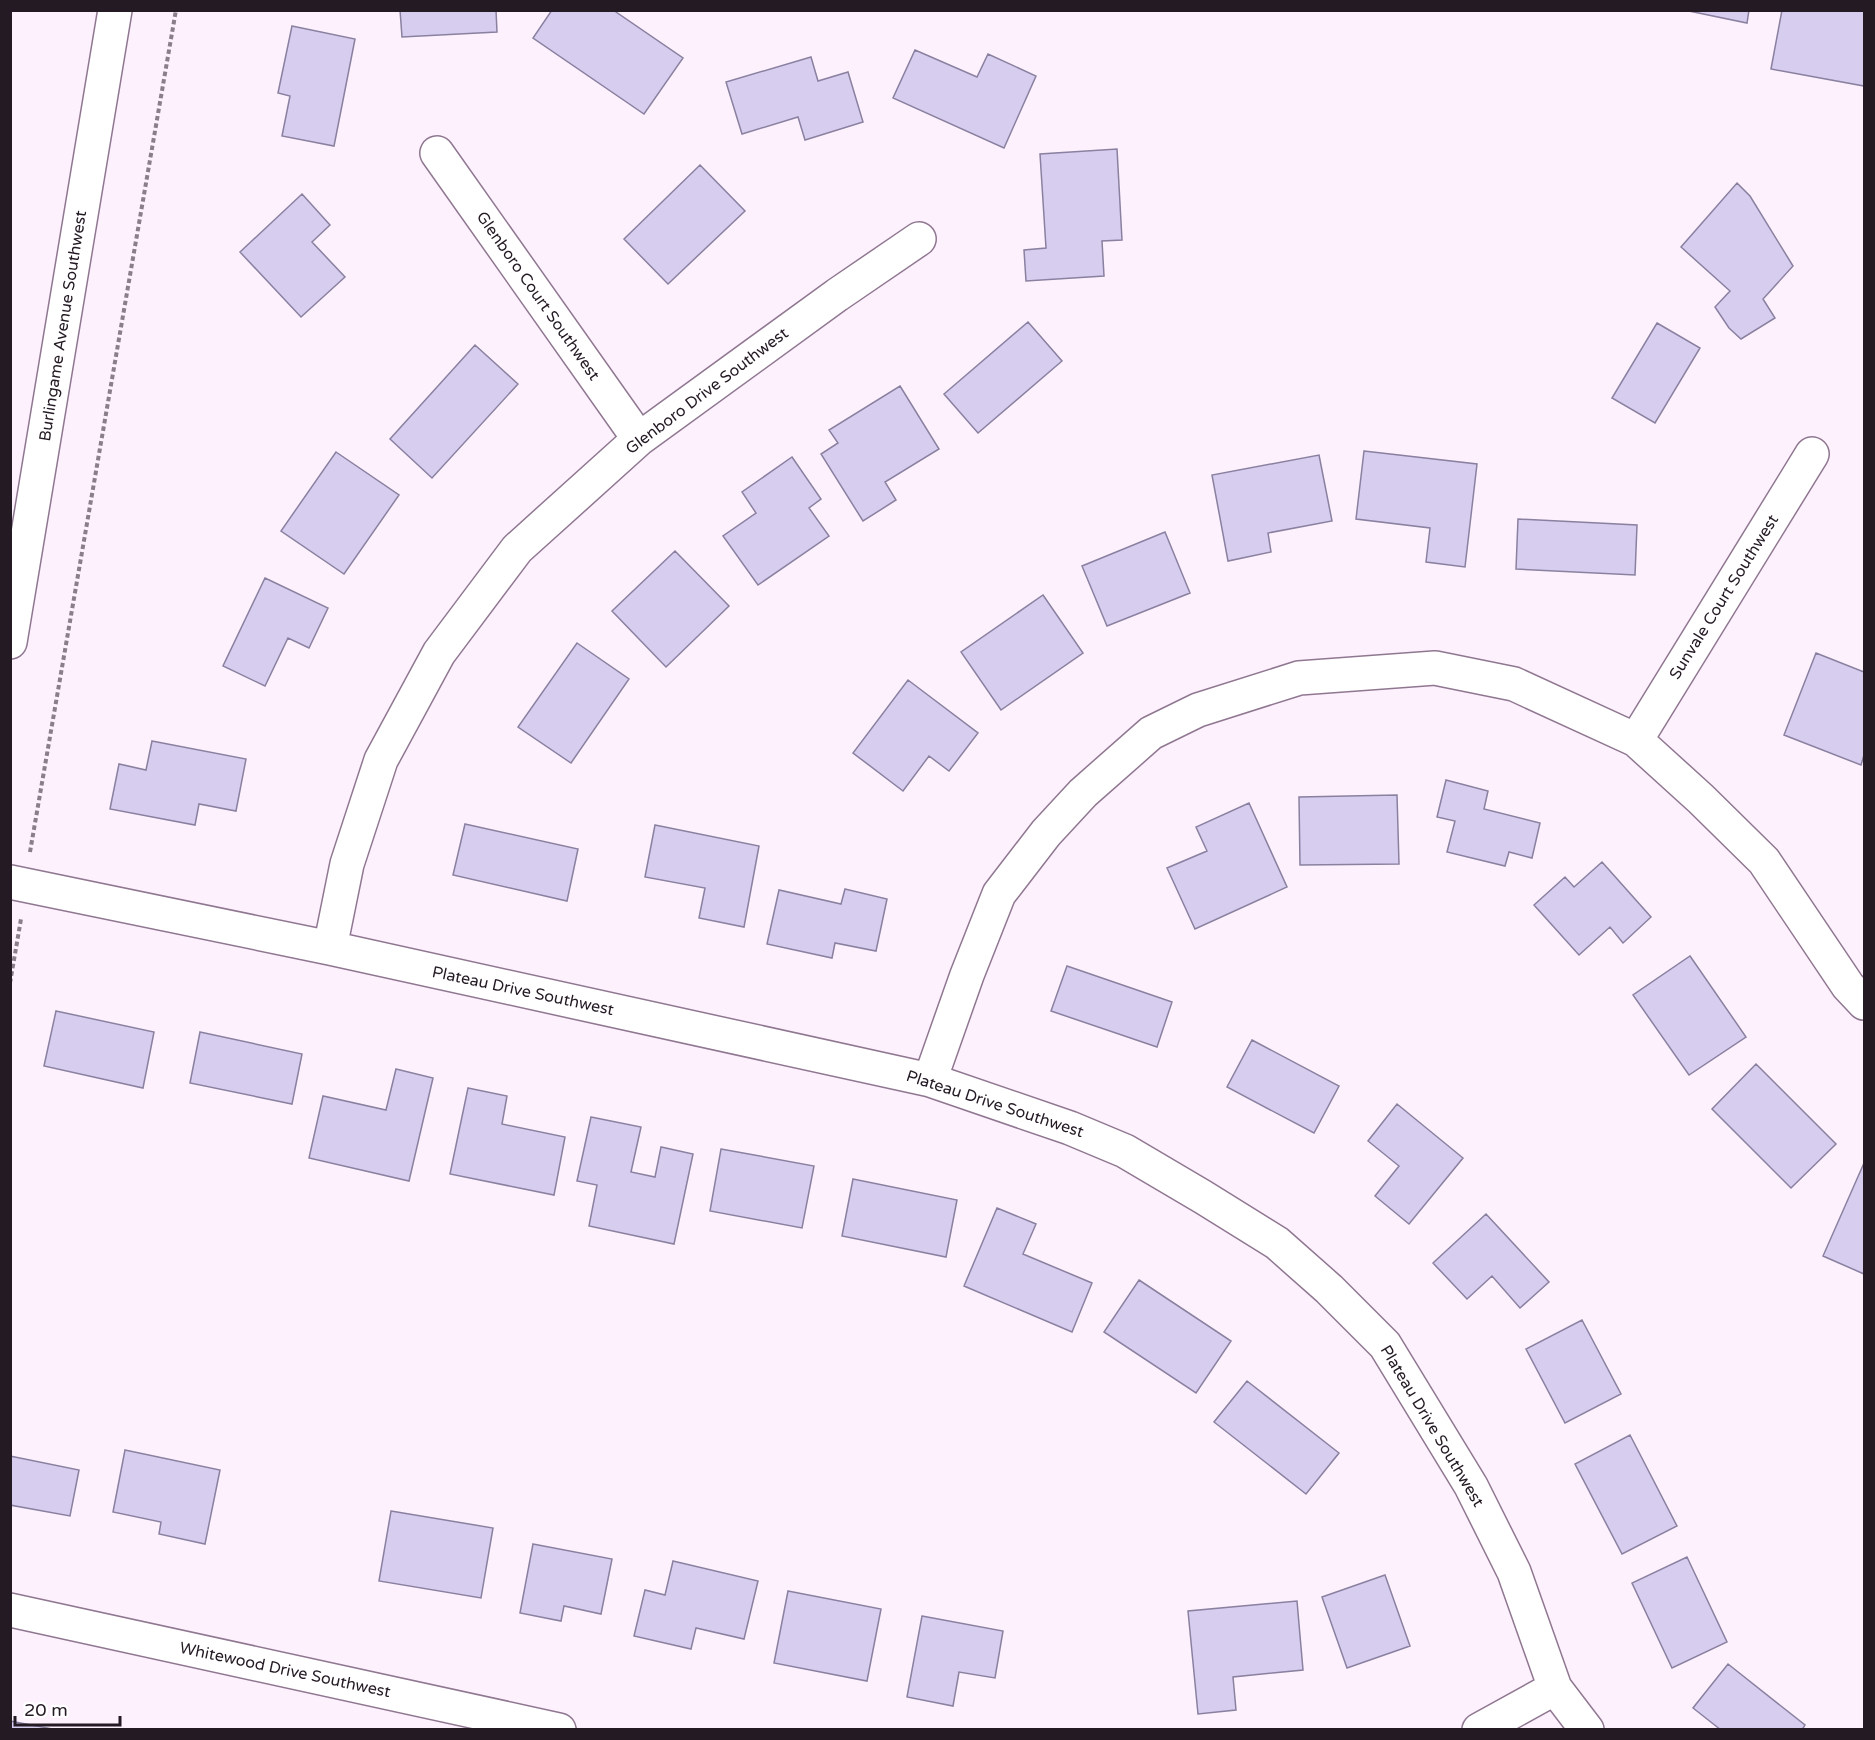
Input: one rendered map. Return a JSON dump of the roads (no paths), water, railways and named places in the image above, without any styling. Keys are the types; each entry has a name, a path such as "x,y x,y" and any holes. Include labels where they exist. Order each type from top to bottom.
{"street":[{"name":"Burlingame Avenue Southwest","path":"10,642 17,567 115,10"},
{"name":"Glenboro Court Southwest","path":"437,153 639,439"},
{"name":"Glenboro Drive Southwest","path":"330,948 347,864 381,760 439,653 517,549 639,439 827,302 919,239"},
{"name":"Sunvale Court Southwest","path":"1635,740 1812,454"},
{"path":"930,1080 967,975 999,894 1046,833 1083,793 1151,733 1198,710 1299,678 1435,668 1514,684 1635,740 1701,799 1764,861 1848,986 1864,1003"},
{"name":"Plateau Drive Southwest","path":"18,884 330,948 930,1080 1070,1128 1125,1151 1276,1243 1329,1289 1385,1345 1471,1486 1514,1572 1555,1688 1587,1730"},
{"name":"Whitewood Drive Southwest","path":"10,1610 559,1730"},
{"path":"1479,1730 1555,1688"}]}
